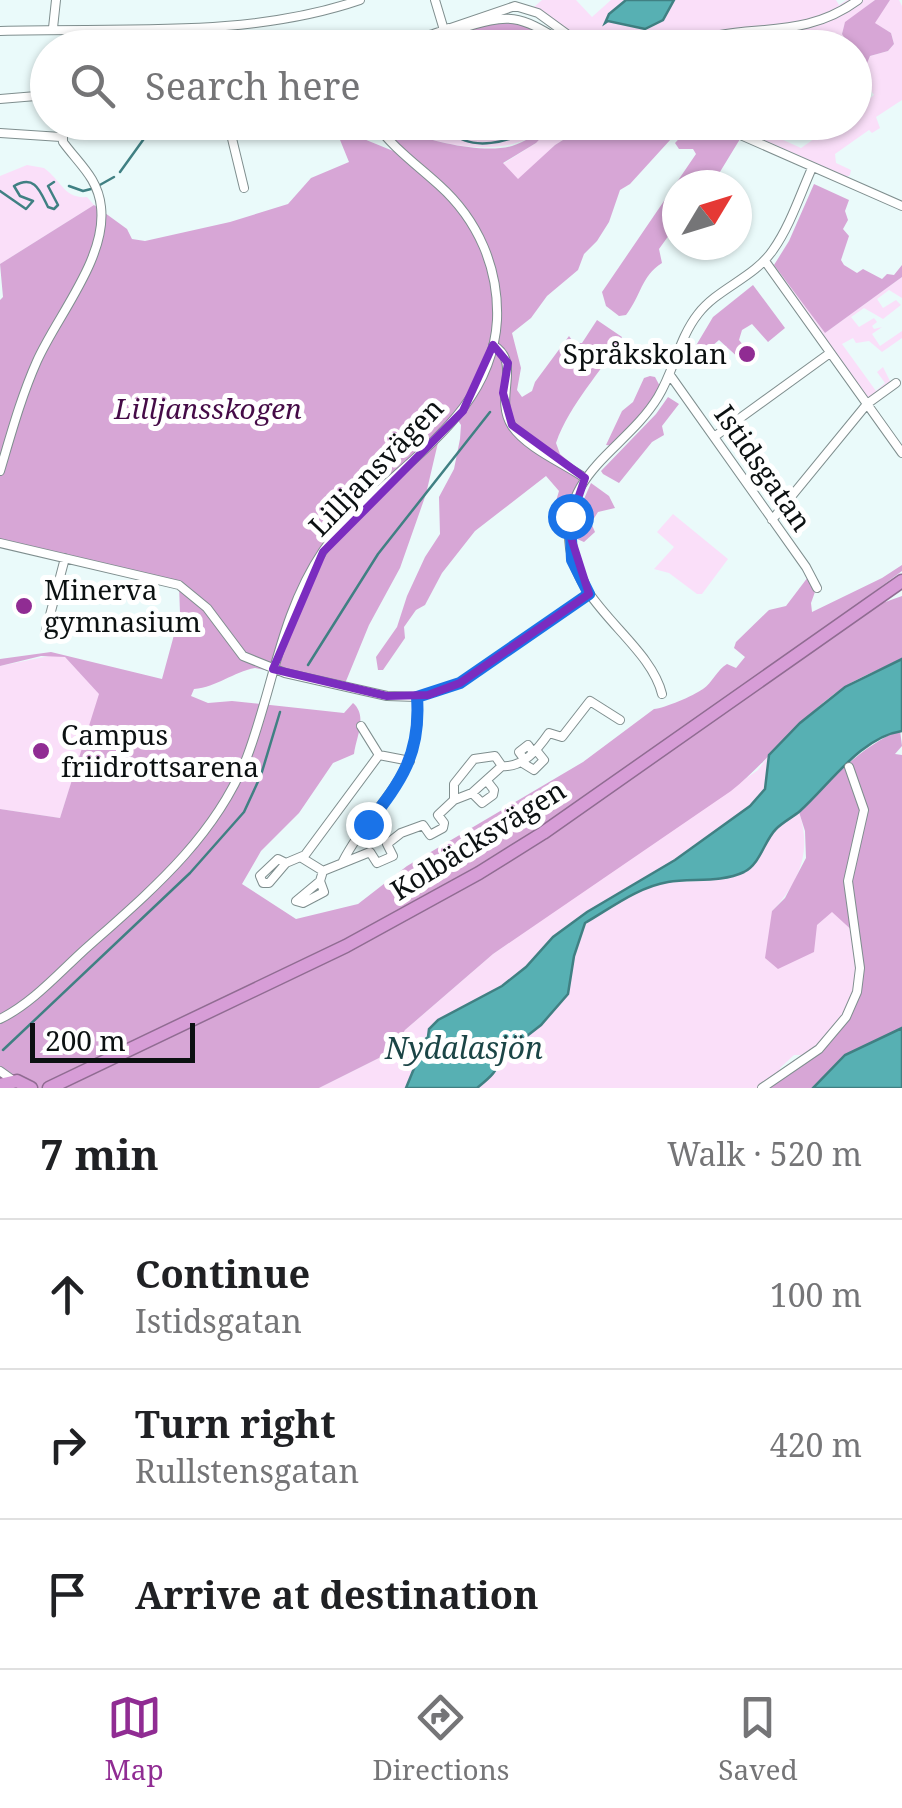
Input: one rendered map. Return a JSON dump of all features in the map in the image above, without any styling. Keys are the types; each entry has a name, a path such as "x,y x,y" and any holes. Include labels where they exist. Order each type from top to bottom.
{"highway":[{"name":"Kolbäcksvägen","path":"48,1088 346,946 468,880 558,823 902,581"},
{"name":"Kolbäcksvägen","path":"66,1088 384,934 482,879 576,818 902,589"},
{"path":"0,1086 14,1081 30,1088"}],"street":[{"path":"53,28 56,0"},
{"path":"0,31 214,26 312,13 360,0"},
{"path":"435,0 447,29"},
{"path":"767,30 806,26 858,0"},
{"path":"443,30 503,8 520,6 561,30"},
{"path":"447,29 514,17 539,30"},
{"path":"0,98 30,96"},
{"path":"0,133 30,135"},
{"path":"0,471 37,360 96,249 102,212 90,175 64,140"},
{"path":"232,140 244,188"},
{"name":"Lilljansvägen","path":"0,1019 23,1005 78,957 175,868 202,836 221,810 242,768 294,604 323,552 352,515 463,411 481,381 497,318 494,281 476,230 455,200 387,140"},
{"path":"751,140 902,206"},
{"path":"662,694 656,677 589,594 572,560 568,528 573,504 585,478 653,405 698,314 764,261 786,229 812,168"},
{"path":"764,261 902,453"},
{"path":"493,345 503,351 508,363 504,402 512,425 585,478"},
{"path":"714,436 830,353"},
{"name":"Istidsgatan","path":"670,375 817,588"},
{"path":"772,520 867,404 896,384"},
{"path":"0,543 179,585 207,608 243,656 273,669 387,696 417,697 460,683 589,594"},
{"path":"45,634 64,558"},
{"path":"343,861 410,761 418,728 417,697"},
{"path":"454,800 454,784 474,759 492,754 502,766 513,767 535,751 549,733 557,738 565,734 590,702 620,720"},
{"path":"361,726 379,755 410,761"},
{"path":"522,761 532,770 544,762 535,751"},
{"path":"286,863 302,858 379,755"},
{"path":"302,858 322,876 343,861 423,825 454,800 472,793 502,766"},
{"path":"762,1088 819,1049 846,1017 857,992 860,968 848,881 864,810 848,768"},
{"path":"472,793 482,803 493,796 494,790 487,781"},
{"path":"423,825 433,835 444,826 438,815"},
{"path":"370,852 381,864 393,856 387,844"},
{"path":"0,1071 14,1081"}],"highlighted area":[{"path":"493,345 508,363 503,393 512,425 585,478 568,528 589,594 460,683 428,695 387,696 273,669 323,552 463,411"}],"shaded area":[{"path":"542,0 576,0 592,17 611,0 626,0 609,14 608,21 643,29 674,0 836,0 839,5 847,0 875,0 845,23 843,30 567,30 534,7"},
{"path":"890,0 899,0 902,100 876,117 880,128 872,133 872,55 888,51 894,44 891,33 874,23"},
{"path":"435,140 524,140 499,147"},
{"path":"529,140 563,140 518,180 503,164 536,143"},
{"path":"764,140 783,140 801,148 812,140 855,140 835,154 836,163 851,170 850,175"},
{"path":"27,165 44,168 68,192 87,197 94,205 0,264 0,176"},
{"path":"774,265 825,333 902,277 902,298 889,290 877,299 883,308 896,300 901,305 883,319 864,308 851,317 859,327 874,318 874,329 882,327 872,334 880,346 902,331 902,338 882,352 869,341 856,343 853,338 842,344 876,391 885,383 877,372 883,367 891,383 869,400"},
{"path":"673,514 728,559 702,594 669,573 654,569 674,547 657,532"},
{"name":"Campus friidrottsarena","path":"54,655 65,657 100,694 60,818 0,809 0,666"},
{"path":"769,755 765,790 750,806 675,860 587,912 553,937 502,986 438,1020 413,1054 415,1066 406,1088 319,1088 379,1058 385,1063 405,1030 493,954 758,770"},
{"path":"799,812 804,839 801,865 790,889 772,911 817,925 832,911 856,934 857,992 846,1017 804,1060 801,1055 794,1055 780,1068 781,1075 762,1088 477,1088 495,1071 500,1057 541,1025 568,994 574,956 585,923 637,892 666,882 701,881 744,872 777,827"}],"green space":[{"path":"875,0 890,0 875,23 891,33 894,44 888,51 872,55 872,30 843,30 845,22"},
{"path":"508,21 524,23 536,30 468,30"},
{"name":"Lilljansskogen","path":"340,140 366,140 403,155 387,140 435,140 488,149 539,140 503,163 518,179 563,140 670,140 620,190 609,222 584,254 578,270 512,333 521,368 517,390 522,397 532,391 569,336 574,343 582,343 597,320 622,337 577,401 556,443 560,454 586,476 573,504 556,501 559,491 546,476 475,531 442,573 425,605 416,610 404,627 405,638 383,670 378,670 376,657 397,627 425,557 440,534 439,497 454,469 461,425 457,419 440,434 426,494 400,568 369,625 344,686 255,668 194,689 191,696 208,703 232,701 344,713 353,703 360,714 354,754 333,763 299,813 261,851 242,884 296,919 358,904 407,866 583,762 654,709 698,692 727,664 736,668 745,657 734,648 736,642 769,610 786,606 808,577 816,589 812,612 902,565 902,571 867,597 874,606 902,596 902,659 859,678 830,697 731,791 493,954 405,1030 384,1064 379,1058 319,1088 0,1088 0,809 60,818 99,694 65,657 41,656 0,666 0,659 51,652 162,679 180,613 179,585 0,543 3,297 0,264 94,205 127,229 132,239 145,241 288,204 311,178 349,162"},
{"path":"678,140 739,140 721,170 685,170 696,154 693,149 679,149 675,143"},
{"path":"814,184 849,200 845,211 848,220 843,229 849,236 841,260 844,265 857,273 863,269 882,279 887,274 894,275 902,265 902,277 825,333 774,265"},
{"path":"662,204 662,263 645,280 626,315 619,316 606,306 602,292"},
{"path":"753,285 785,328 768,342 752,324 742,330 739,340 752,356 741,360 719,340 689,366 685,364 713,317"},
{"path":"655,377 662,390 614,446 606,445 622,411 633,402 644,378"},
{"path":"668,397 679,404 662,426 664,435 652,442 619,483 603,474 601,471"},
{"path":"591,483 609,496 615,508 598,512 591,523 595,532 584,542 577,539 580,508"},
{"path":"900,730 902,746 895,754 902,755 902,1028 845,1055 813,1088 762,1088 830,1037 857,992 856,934 832,912 817,925 814,952 778,969 765,958 772,911 785,898 806,858 805,831 799,812 858,755"}],"water":[{"path":"626,0 674,0 663,20 645,29 605,23 609,14"},
{"name":"Nydalasjön","path":"902,659 902,731 873,742 847,763 800,811 776,829 750,868 726,878 677,881 646,888 585,923 574,956 568,994 541,1025 500,1057 489,1078 477,1088 406,1088 415,1066 413,1049 428,1037 429,1029 438,1020 502,986 553,937 587,912 675,860 750,806 765,789 769,755 800,723 845,687"},
{"path":"902,1028 902,1088 813,1088 845,1055"}],"waterway":[{"path":"120,172 143,140"},
{"path":"465,140 505,140"},
{"path":"98,186 114,177"},
{"path":"0,191 26,209 33,201 20,196 14,186 32,183 48,207 54,209 58,205 48,186 54,182"},
{"path":"69,186 83,191 91,189"},
{"path":"308,665 378,554 490,412"},
{"path":"3,1050 190,873 244,812 261,775 280,712"}],"place":[{"name":"Språkskolan","path":"747,354"},
{"name":"Minerva gymnasium","path":"24,606"},
{"name":"Campus friidrottsarena","path":"41,751"}],"route":[{"path":"368,824 404,776 410,761 418,728 417,697 460,683 589,594 572,560 570,516"}]}
